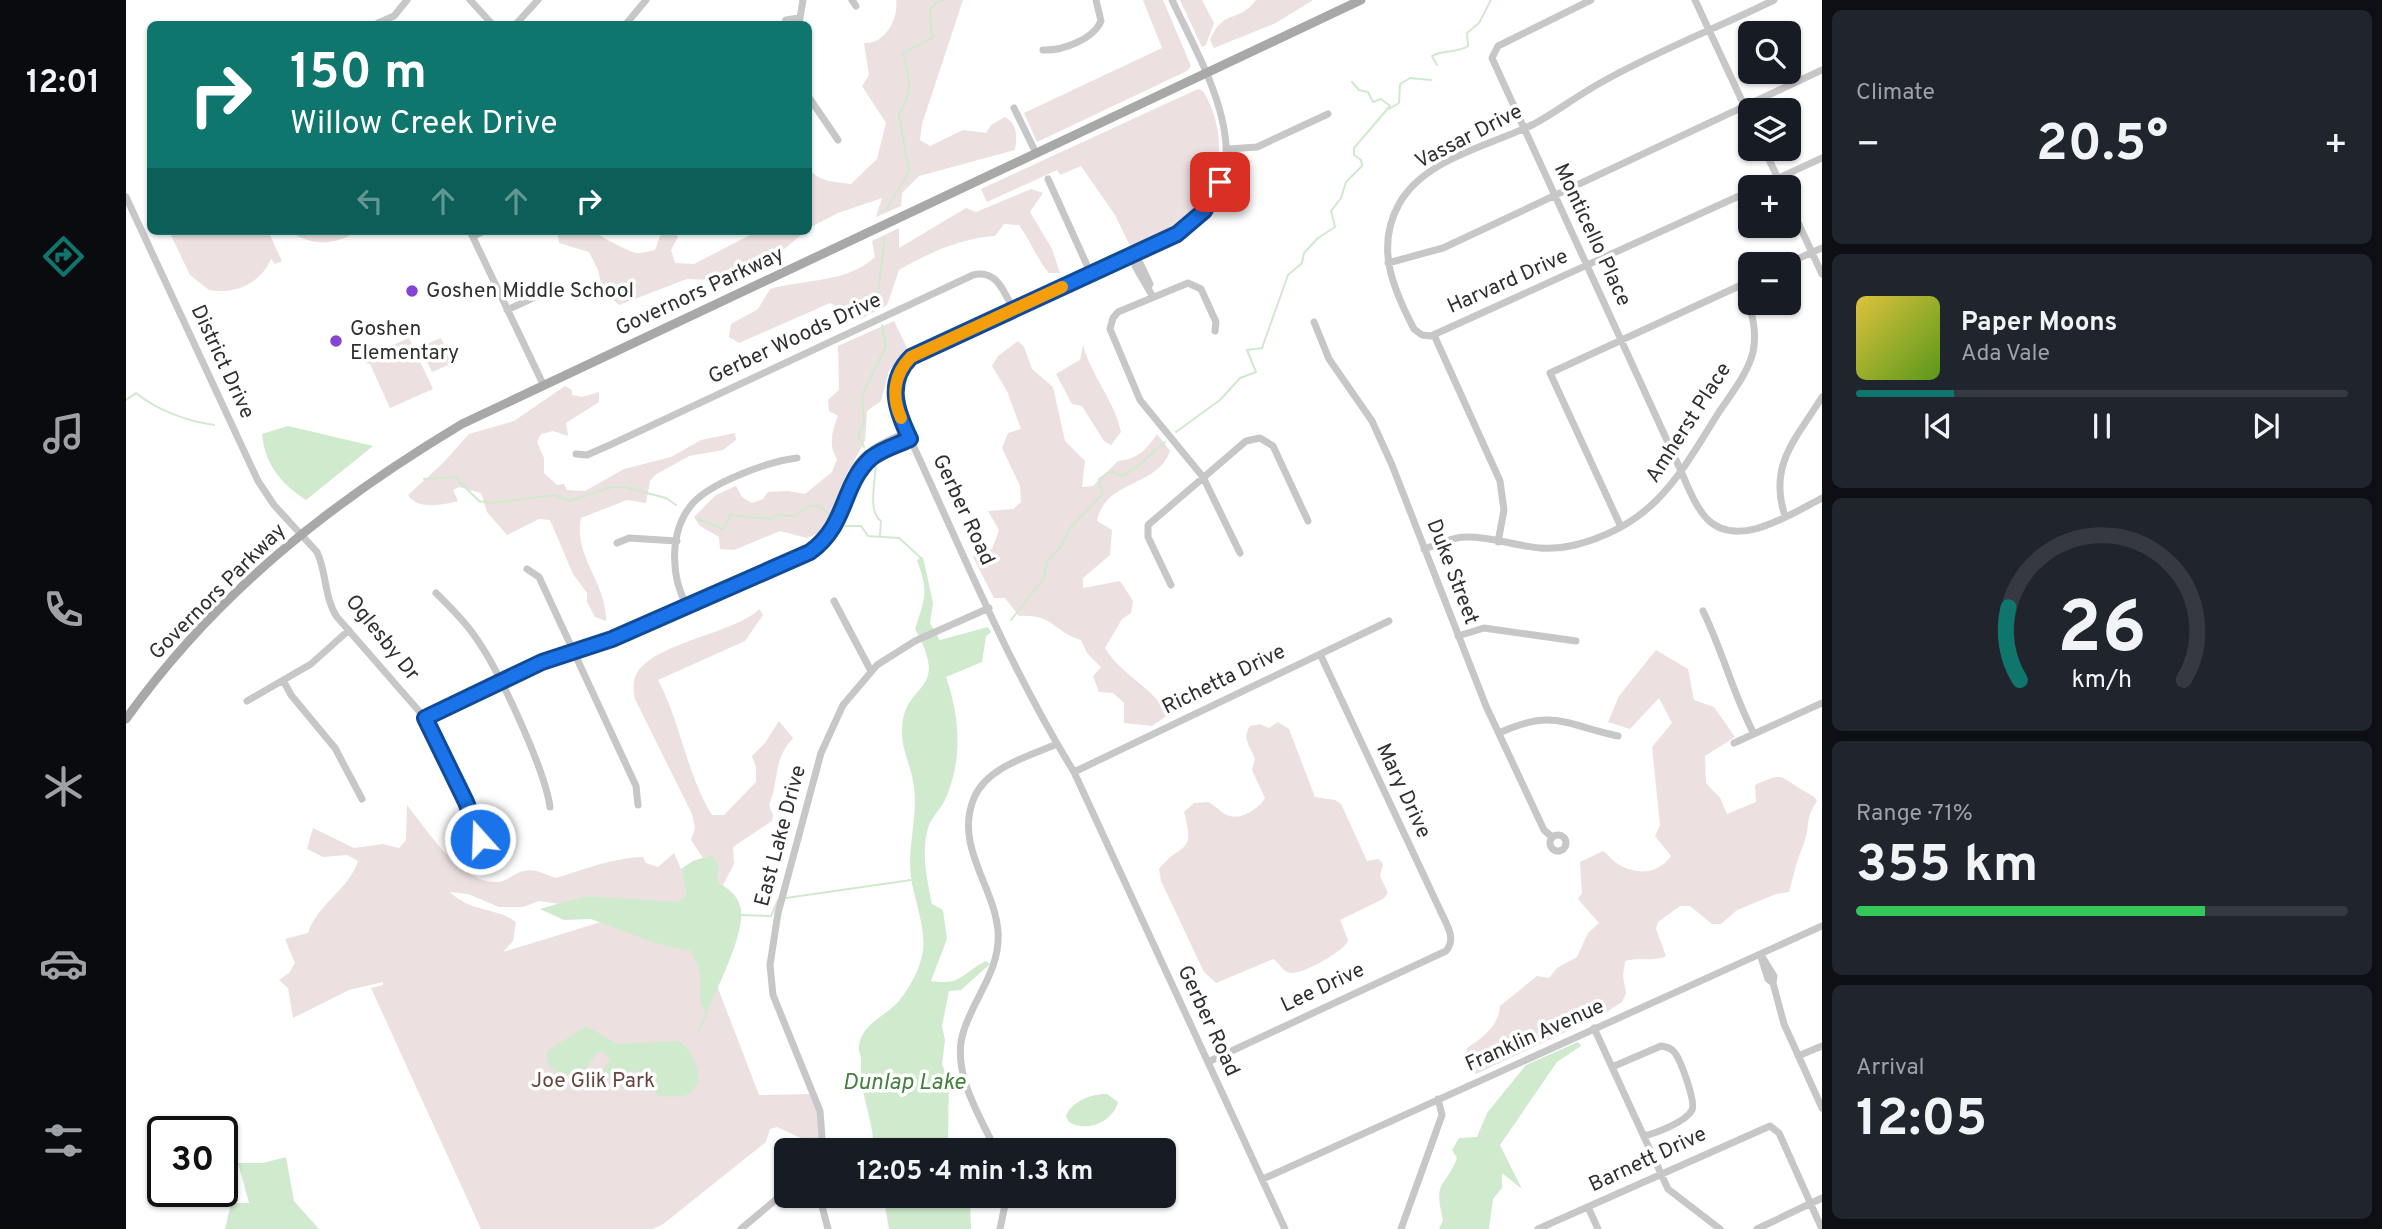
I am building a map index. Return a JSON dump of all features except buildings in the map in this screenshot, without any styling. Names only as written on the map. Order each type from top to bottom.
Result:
[{"type":"main road","name":"Governors Parkway","points":[[126,719],[197,631],[299,533],[397,463],[462,424],[1362,0]]},
{"type":"street","points":[[383,21],[394,16],[407,0]]},
{"type":"street","points":[[470,0],[489,21]]},
{"type":"street","points":[[519,21],[538,0]]},
{"type":"street","points":[[628,21],[646,0]]},
{"type":"street","points":[[799,21],[803,0]]},
{"type":"street","points":[[1043,50],[1056,51],[1093,33],[1101,21],[1096,0]]},
{"type":"street","name":"Gerber Road","points":[[1172,0],[1224,118],[1228,149],[1223,177],[1204,211],[1177,234],[1135,259],[1091,274],[928,348],[906,362],[897,380],[895,395],[908,436],[1056,744],[1074,772],[1285,1229]]},
{"type":"street","name":"Monticello Place","points":[[1591,0],[1515,37],[1493,52],[1493,62],[1702,513],[1719,527],[1746,531],[1785,516]]},
{"type":"street","points":[[1695,0],[1741,98]]},
{"type":"street","name":"Vassar Drive","points":[[1498,542],[1504,510],[1502,487],[1434,335],[1422,335],[1414,329],[1388,263],[1390,226],[1399,203],[1413,186],[1436,169],[1525,128],[1604,81],[1774,0]]},
{"type":"street","points":[[1762,98],[1822,70]]},
{"type":"street","points":[[812,102],[838,140]]},
{"type":"street","points":[[1014,108],[1036,153]]},
{"type":"street","points":[[1388,263],[1430,253],[1738,109]]},
{"type":"street","points":[[1228,149],[1257,148],[1328,114]]},
{"type":"street","points":[[1785,175],[1822,158]]},
{"type":"street","points":[[1048,180],[1091,274]]},
{"type":"street","name":"District Drive","points":[[126,197],[258,481],[274,505],[299,533]]},
{"type":"street","name":"Harvard Drive","points":[[1434,335],[1738,197]]},
{"type":"street","points":[[1801,229],[1822,274]]},
{"type":"street","points":[[471,235],[543,384]]},
{"type":"street","points":[[1801,258],[1822,248]]},
{"type":"street","points":[[1135,259],[1135,266],[1153,297]]},
{"type":"street","name":"Gerber Woods Drive","points":[[576,454],[587,455],[612,444],[973,275],[988,275],[998,281],[1013,309]]},
{"type":"street","points":[[1215,331],[1216,322],[1197,286],[1179,285],[1118,312],[1110,323],[1110,335],[1146,410],[1203,477],[1240,553]]},
{"type":"street","points":[[1621,527],[1550,373],[1738,286]]},
{"type":"street","points":[[507,310],[552,289]]},
{"type":"street","name":"Amherst Place","points":[[1424,549],[1460,537],[1532,549],[1558,548],[1587,542],[1621,527],[1663,496],[1751,360],[1755,339],[1751,315]]},
{"type":"street","name":"Duke Street","points":[[1314,322],[1329,359],[1372,421],[1499,733],[1544,830],[1552,837]]},
{"type":"street","points":[[1822,397],[1780,469],[1779,498],[1785,516],[1822,498]]},
{"type":"street","points":[[425,718],[500,682],[612,639],[819,545],[839,521],[851,484],[875,455],[908,436]]},
{"type":"street","points":[[1171,585],[1148,537],[1148,525],[1246,441],[1266,440],[1273,446],[1308,521]]},
{"type":"street","points":[[687,606],[674,577],[677,541],[687,512],[702,495],[778,460],[797,458]]},
{"type":"street","name":"Oglesby Dr","points":[[299,533],[317,552],[330,606],[425,718],[455,776],[480,839]]},
{"type":"street","points":[[617,543],[629,538],[677,541]]},
{"type":"street","points":[[527,569],[539,577],[636,786],[638,805]]},
{"type":"street","points":[[436,593],[475,636],[500,682],[547,783],[550,807]]},
{"type":"street","points":[[834,601],[870,671]]},
{"type":"street","name":"East Lake Drive","points":[[822,1138],[820,1111],[773,995],[770,953],[821,753],[843,705],[870,671],[915,640],[989,608]]},
{"type":"street","points":[[1703,611],[1726,662],[1735,695],[1754,734]]},
{"type":"street","name":"Richetta Drive","points":[[1074,772],[1389,621]]},
{"type":"street","points":[[1458,636],[1484,628],[1577,641]]},
{"type":"street","points":[[247,701],[311,664],[349,630]]},
{"type":"street","name":"Mary Drive","points":[[1320,654],[1440,910],[1451,936],[1451,944]]},
{"type":"street","points":[[283,680],[291,695],[335,748],[362,799]]},
{"type":"street","points":[[1734,743],[1822,703]]},
{"type":"street","points":[[1499,733],[1525,722],[1553,718],[1618,736]]},
{"type":"street","points":[[990,1138],[970,1097],[960,1049],[963,1031],[993,967],[998,943],[993,908],[971,850],[970,816],[978,791],[987,779],[1056,744]]},
{"type":"street","name":"Franklin Avenue","points":[[1263,1180],[1822,926]]},
{"type":"street","name":"Lee Drive","points":[[1208,1062],[1446,951],[1451,944]]},
{"type":"street","points":[[1760,954],[1768,979],[1773,984],[1784,1024],[1822,1108]]},
{"type":"street","points":[[1594,1028],[1661,1173],[1674,1194],[1720,1229]]},
{"type":"street","points":[[1798,1056],[1822,1046]]},
{"type":"street","points":[[1612,1068],[1657,1047],[1670,1048],[1676,1054],[1693,1100],[1693,1108],[1680,1119],[1644,1136]]},
{"type":"street","points":[[1401,1229],[1442,1115],[1438,1099]]},
{"type":"street","name":"Barnett Drive","points":[[1538,1229],[1766,1126],[1773,1127],[1779,1133],[1811,1204]]},
{"type":"street","points":[[1756,1229],[1822,1198]]},
{"type":"street","points":[[741,1229],[774,1201]]},
{"type":"street","points":[[1811,1204],[1822,1229]]},
{"type":"street","points":[[1588,1207],[1598,1229]]},
{"type":"street","points":[[822,1208],[828,1229]]},
{"type":"street","points":[[1000,1229],[1004,1208]]},
{"type":"green space","points":[[896,0],[963,0],[922,124],[920,140],[930,146],[963,130],[986,133],[991,125],[1005,117],[1016,131],[1015,150],[919,176],[902,193],[901,206],[876,217],[882,198],[838,213],[812,226],[812,172],[823,179],[851,184],[877,159],[886,123],[862,86],[869,75],[864,43],[878,40],[884,35],[893,22]]},
{"type":"green space","points":[[1143,0],[1163,0],[1191,66],[1187,71],[1037,142],[1024,113],[1162,48]]},
{"type":"green space","points":[[1180,0],[1202,0],[1214,23],[1206,45],[1202,47]]},
{"type":"green space","points":[[1256,0],[1313,0],[1276,23],[1214,48],[1210,40],[1220,24],[1243,12]]},
{"type":"green space","points":[[1198,89],[1203,91],[1212,108],[1217,126],[1218,162],[1206,196],[1194,211],[1180,224],[1156,238],[1131,248],[1115,215],[1081,166],[1060,175],[1057,170],[987,202],[981,189]]},
{"type":"green space","points":[[1031,189],[1043,193],[1030,212],[1052,249],[1060,273],[1049,273],[1019,225],[1004,224],[995,236],[945,247],[899,270],[887,305],[861,319],[830,303],[739,343],[729,337],[731,324],[758,309],[770,289],[852,272],[875,257],[872,241],[899,228],[899,248],[966,208],[976,212]]},
{"type":"green space","points":[[171,235],[270,235],[282,261],[275,264],[271,259],[254,281],[228,291],[209,290],[190,275]]},
{"type":"green space","points":[[296,235],[351,235],[327,242]]},
{"type":"green space","points":[[558,235],[600,235],[637,253],[655,250],[660,236],[676,235],[678,237],[671,250],[675,263],[694,264],[750,235],[800,235],[764,263],[729,281],[716,286],[713,280],[687,279],[619,305],[603,290],[598,270],[589,252],[559,243]]},
{"type":"green space","points":[[894,321],[907,348],[889,371],[881,401],[867,411],[865,441],[845,477],[840,503],[829,529],[807,538],[780,531],[734,550],[720,549],[719,537],[700,526],[694,517],[716,495],[736,486],[742,497],[752,503],[763,499],[768,492],[805,494],[832,472],[837,459],[832,438],[838,416],[829,411],[828,400],[839,390],[838,346]]},
{"type":"green space","points":[[409,338],[433,389],[390,408],[370,364],[366,363],[368,356]]},
{"type":"green space","points":[[441,338],[453,363],[432,372],[420,347]]},
{"type":"green space","points":[[1018,341],[1024,347],[1032,369],[1053,387],[1065,441],[1085,461],[1082,487],[1093,486],[1118,461],[1141,453],[1157,434],[1170,451],[1164,463],[1155,471],[1120,490],[1102,508],[1097,521],[1112,530],[1110,555],[1083,578],[1083,588],[1120,581],[1133,601],[1131,613],[1122,619],[1105,648],[1120,666],[1162,705],[1168,715],[1152,726],[1124,723],[1124,703],[1113,693],[1099,692],[1093,676],[1101,667],[1087,653],[1081,640],[1046,620],[1019,616],[1005,598],[994,598],[973,557],[992,549],[999,530],[988,511],[1013,509],[1021,502],[1020,486],[1002,448],[1008,433],[1021,429],[1007,391],[992,366],[998,356]]},
{"type":"green space","points":[[1083,345],[1118,420],[1121,432],[1111,445],[1104,441],[1082,406],[1072,404],[1056,374],[1080,360]]},
{"type":"green space","points":[[565,386],[572,390],[572,395],[582,397],[599,392],[599,402],[566,423],[568,436],[553,431],[541,434],[537,442],[544,458],[544,473],[557,485],[564,484],[567,490],[585,491],[624,469],[671,457],[701,440],[735,433],[736,440],[723,450],[689,456],[655,475],[650,481],[646,503],[627,500],[581,518],[582,545],[601,594],[606,621],[595,617],[587,602],[587,593],[573,574],[550,520],[539,519],[507,535],[487,512],[481,493],[459,487],[453,490],[458,501],[431,505],[418,503],[408,495],[443,463],[469,434],[514,421]]},
{"type":"green space","points":[[759,609],[763,615],[745,641],[658,680],[696,782],[712,815],[724,815],[756,782],[756,767],[752,756],[765,743],[779,721],[793,738],[779,762],[769,805],[772,821],[733,847],[734,864],[723,885],[718,882],[719,865],[712,855],[703,858],[691,840],[695,828],[692,814],[635,699],[634,684],[640,669],[652,658],[730,626]]},
{"type":"green space","points":[[1656,650],[1688,669],[1694,700],[1714,707],[1735,737],[1705,756],[1706,783],[1720,798],[1727,814],[1756,802],[1755,785],[1777,777],[1785,779],[1817,801],[1810,813],[1806,837],[1789,892],[1776,894],[1737,910],[1721,924],[1712,924],[1690,906],[1680,906],[1658,922],[1656,929],[1666,956],[1625,961],[1623,976],[1626,993],[1622,1002],[1602,1015],[1476,1074],[1466,1061],[1467,1048],[1489,1030],[1497,1019],[1500,1006],[1537,976],[1549,978],[1557,968],[1577,957],[1588,933],[1599,923],[1578,899],[1582,893],[1580,862],[1603,851],[1622,866],[1645,871],[1659,867],[1671,856],[1655,836],[1660,825],[1652,747],[1672,723],[1659,698],[1630,729],[1608,722],[1619,696]]},
{"type":"green space","points":[[1278,722],[1289,729],[1315,797],[1335,800],[1341,804],[1367,861],[1379,859],[1383,864],[1380,876],[1388,893],[1383,899],[1340,920],[1348,940],[1340,950],[1322,961],[1296,973],[1290,973],[1273,959],[1216,983],[1204,972],[1161,881],[1159,869],[1187,842],[1184,812],[1194,803],[1208,802],[1227,815],[1238,816],[1249,813],[1262,802],[1265,798],[1252,770],[1255,759],[1246,735],[1250,726],[1260,724],[1269,728]]},
{"type":"green space","name":"Joe Glik Park","points":[[407,805],[456,864],[468,873],[494,882],[528,870],[556,878],[620,859],[643,857],[646,863],[658,867],[674,853],[681,869],[686,894],[683,897],[759,1095],[815,1094],[819,1138],[801,1138],[777,1127],[770,1129],[766,1142],[662,1225],[652,1229],[481,1229],[371,988],[383,985],[383,982],[349,990],[293,1018],[288,988],[279,980],[289,973],[295,963],[285,939],[308,933],[319,913],[347,881],[358,861],[347,855],[323,857],[307,849],[313,828],[354,848],[383,844],[399,848],[406,840]],"holes":[[[450,892],[468,894],[499,907],[523,907],[539,901],[559,904],[585,896],[663,903],[503,952],[513,941],[516,922],[475,907]]]},
{"type":"water","points":[[288,426],[373,446],[306,500],[281,480],[266,455],[262,434]]},
{"type":"water","name":"Dunlap Lake","points":[[923,557],[933,603],[930,623],[940,640],[988,627],[991,632],[986,636],[982,662],[946,677],[954,707],[958,739],[951,785],[945,800],[929,824],[926,838],[926,866],[932,904],[943,910],[947,939],[931,981],[956,980],[986,961],[990,964],[961,990],[949,991],[942,1026],[945,1040],[942,1065],[949,1080],[948,1138],[872,1138],[862,1084],[859,1048],[861,1039],[867,1028],[893,1007],[908,989],[923,951],[923,933],[910,866],[915,810],[914,787],[903,745],[902,730],[904,714],[923,686],[929,666],[915,629],[924,595],[917,560]]},
{"type":"water","points":[[712,855],[719,865],[718,882],[737,898],[741,916],[730,960],[706,1014],[700,1001],[700,973],[691,951],[655,943],[591,919],[564,920],[540,909],[585,896],[679,902],[686,894],[681,869],[693,861]]},
{"type":"water","points":[[586,1026],[618,1044],[679,1041],[696,1064],[696,1085],[689,1094],[676,1097],[658,1096],[642,1075],[634,1071],[605,1078],[602,1072],[610,1060],[602,1051],[596,1054],[583,1073],[567,1074],[554,1070],[547,1061],[547,1051]]},
{"type":"water","points":[[1578,1042],[1581,1046],[1557,1062],[1500,1145],[1522,1189],[1502,1173],[1502,1188],[1493,1199],[1489,1229],[1439,1229],[1443,1220],[1440,1190],[1457,1158],[1452,1150],[1459,1138],[1477,1137],[1487,1113],[1526,1065]]},
{"type":"water","points":[[1107,1094],[1118,1102],[1105,1120],[1091,1126],[1069,1122],[1066,1116],[1077,1103],[1089,1097]]},
{"type":"water","points":[[286,1157],[294,1201],[319,1229],[225,1229],[230,1207],[238,1207],[238,1203],[249,1203],[238,1163],[263,1163]]},
{"type":"water","points":[[885,1208],[970,1208],[971,1229],[889,1229]]},
{"type":"waterway","points":[[887,208],[909,172],[899,115],[907,99],[909,85],[903,53],[932,38],[930,9],[937,2],[945,0]]},
{"type":"waterway","points":[[1437,65],[1432,56],[1468,46],[1467,33],[1479,23],[1491,0]]},
{"type":"waterway","points":[[1389,109],[1399,103],[1400,84],[1410,78],[1431,80]]},
{"type":"waterway","points":[[1176,432],[1220,400],[1240,378],[1256,372],[1247,350],[1262,348],[1288,275],[1302,263],[1304,253],[1318,238],[1335,227],[1331,211],[1341,198],[1346,182],[1362,166],[1361,160],[1354,155],[1354,148],[1390,106],[1381,99],[1373,102],[1368,92],[1359,90],[1352,82]]},
{"type":"waterway","points":[[876,310],[885,236]]},
{"type":"waterway","points":[[864,447],[858,435],[864,423],[862,395],[886,346],[882,325]]},
{"type":"waterway","points":[[126,400],[136,393],[172,414],[214,425]]},
{"type":"waterway","points":[[1011,620],[1044,578],[1047,561],[1062,545],[1071,527],[1103,494],[1099,479],[1111,471],[1121,476],[1127,473],[1165,442]]},
{"type":"waterway","points":[[876,461],[873,503],[881,521],[880,535]]},
{"type":"waterway","points":[[424,479],[455,477],[479,501],[489,503],[555,495],[570,501],[612,487],[624,487],[666,498],[676,505]]},
{"type":"waterway","points":[[698,519],[723,529],[730,515],[771,519],[777,515],[794,516],[810,506],[819,506],[835,519]]},
{"type":"waterway","points":[[845,526],[861,526],[868,536],[899,538],[921,558]]},
{"type":"waterway","points":[[786,898],[911,880]]},
{"type":"waterway","points":[[740,915],[771,916],[778,900]]},
{"type":"waterway","points":[[699,1030],[706,1014]]},
{"type":"slow traffic","points":[[901,418],[895,403],[895,386],[902,368],[911,357],[1062,287]]},
{"type":"place","name":"Goshen Middle School","points":[[412,291]]},
{"type":"place","name":"Goshen Elementary","points":[[336,341]]},
{"type":"route","points":[[480,839],[439,742],[425,718],[542,662],[612,639],[810,552],[826,538],[839,521],[851,484],[858,479],[868,460],[880,451],[910,439],[895,403],[895,386],[902,368],[911,357],[1177,234],[1204,211],[1220,182]]}]
